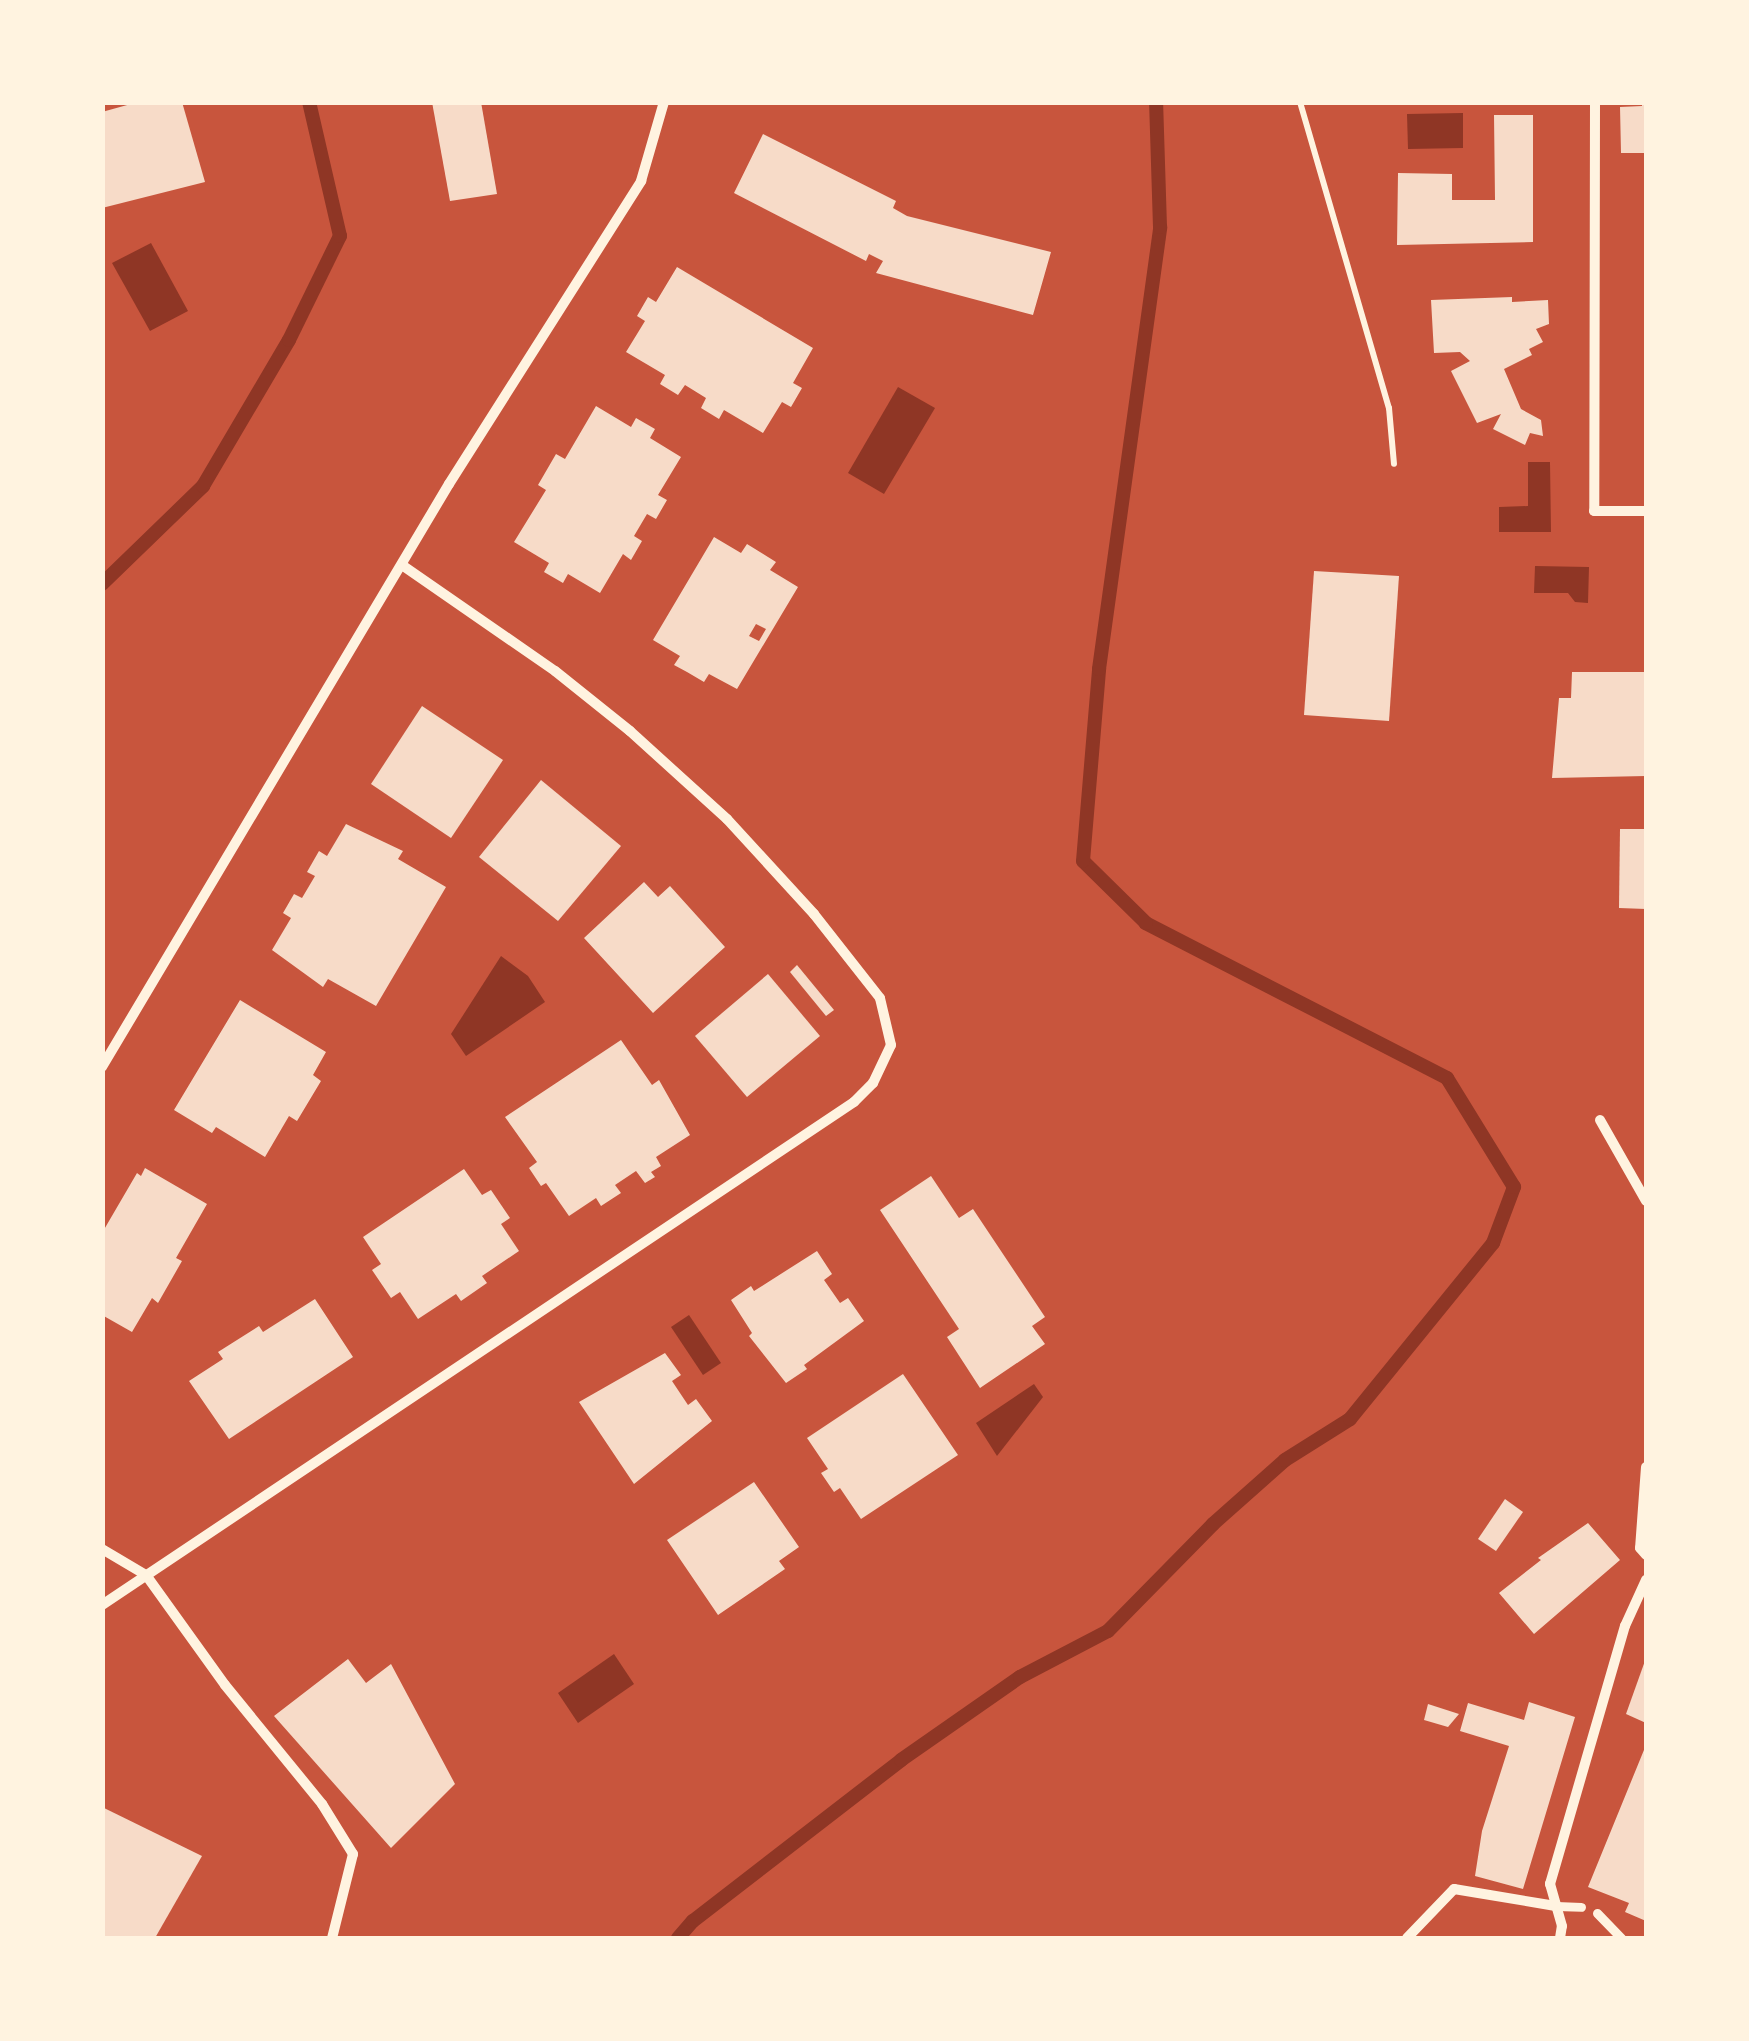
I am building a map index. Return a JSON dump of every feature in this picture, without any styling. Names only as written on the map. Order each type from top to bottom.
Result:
[{"type":"street","points":[[102,1067],[402,565],[641,181],[664,102]]},
{"type":"street","points":[[1595,102],[1594,510],[1646,511]]},
{"type":"street","points":[[102,1605],[854,1102],[873,1083],[891,1044],[880,998],[814,914],[727,819],[630,731],[554,671],[402,565]]},
{"type":"street","points":[[1600,1120],[1646,1201]]},
{"type":"street","points":[[1646,1467],[1640,1548],[1646,1555]]},
{"type":"street","points":[[102,1548],[146,1575],[225,1685],[322,1804],[353,1854],[332,1938]]},
{"type":"street","points":[[1560,1938],[1562,1926],[1550,1884],[1624,1626],[1646,1580]]},
{"type":"street","points":[[1407,1938],[1454,1889],[1582,1907]]},
{"type":"street","points":[[1597,1912],[1621,1938]]},
{"type":"path","points":[[1300,102],[1390,408],[1394,464]]},
{"type":"shaded area","points":[[1463,113],[1463,148],[1408,149],[1407,114]]},
{"type":"shaded area","points":[[151,243],[188,311],[150,331],[112,263]]},
{"type":"shaded area","points":[[898,387],[935,408],[884,494],[848,473]]},
{"type":"shaded area","points":[[1528,462],[1550,462],[1551,532],[1499,532],[1499,507],[1528,506]]},
{"type":"shaded area","points":[[1535,566],[1589,567],[1588,603],[1575,602],[1568,593],[1534,593]]},
{"type":"shaded area","points":[[501,956],[528,976],[545,1002],[466,1056],[451,1034]]},
{"type":"shaded area","points":[[689,1315],[721,1363],[703,1375],[671,1327]]},
{"type":"shaded area","points":[[1034,1384],[1043,1397],[997,1456],[976,1423]]},
{"type":"shaded area","points":[[614,1654],[634,1684],[578,1723],[558,1693]]},
{"type":"building","points":[[138,102],[182,102],[205,182],[102,208],[102,112]]},
{"type":"building","points":[[432,102],[481,102],[497,194],[450,201]]},
{"type":"building","points":[[1646,102],[1646,153],[1621,153],[1620,107],[1642,106]]},
{"type":"building","points":[[1494,115],[1533,115],[1533,242],[1397,245],[1398,173],[1452,174],[1452,200],[1495,200]]},
{"type":"building","points":[[763,134],[896,201],[893,208],[907,216],[1051,252],[1033,315],[876,273],[883,261],[869,254],[866,261],[734,193]]},
{"type":"building","points":[[677,267],[813,348],[793,383],[802,388],[791,407],[782,402],[763,433],[724,410],[719,419],[701,408],[706,398],[685,385],[678,395],[660,384],[665,375],[626,352],[645,321],[637,316],[648,297],[656,302]]},
{"type":"building","points":[[1512,297],[1512,302],[1548,300],[1549,324],[1536,329],[1543,342],[1529,349],[1532,355],[1504,369],[1521,409],[1541,420],[1543,436],[1530,433],[1525,445],[1493,429],[1501,414],[1477,423],[1451,371],[1470,361],[1460,352],[1434,353],[1431,300]]},
{"type":"building","points":[[596,406],[631,427],[636,418],[655,429],[650,438],[681,457],[658,495],[667,500],[656,519],[647,514],[634,536],[642,541],[631,560],[623,554],[600,593],[568,574],[563,583],[544,572],[549,563],[514,542],[546,490],[538,485],[556,454],[565,459]]},
{"type":"building","points":[[714,537],[741,553],[747,544],[776,562],[770,570],[798,587],[737,689],[709,674],[704,682],[674,665],[680,656],[653,640]],"holes":[[[756,624],[766,629],[759,641],[749,636]]]},
{"type":"building","points":[[1314,571],[1399,576],[1389,721],[1304,715]]},
{"type":"building","points":[[1572,672],[1646,672],[1646,776],[1552,778],[1559,698],[1571,698]]},
{"type":"building","points":[[422,706],[503,760],[451,838],[371,784]]},
{"type":"building","points":[[541,780],[621,846],[558,921],[479,857]]},
{"type":"building","points":[[346,824],[403,851],[398,859],[446,887],[376,1006],[328,979],[323,987],[272,950],[291,918],[283,913],[294,894],[302,898],[315,876],[307,872],[319,851],[327,856]]},
{"type":"building","points":[[1620,829],[1646,829],[1646,909],[1619,908]]},
{"type":"building","points":[[644,882],[658,897],[670,886],[725,947],[653,1013],[584,938]]},
{"type":"building","points":[[797,965],[834,1010],[826,1016],[790,972]]},
{"type":"building","points":[[768,974],[820,1036],[747,1097],[695,1036]]},
{"type":"building","points":[[240,1000],[326,1052],[313,1075],[321,1081],[297,1121],[289,1116],[265,1157],[216,1127],[212,1133],[174,1110]]},
{"type":"building","points":[[621,1040],[652,1085],[659,1080],[690,1135],[656,1157],[661,1166],[651,1172],[655,1177],[645,1183],[636,1171],[615,1185],[621,1193],[601,1206],[596,1198],[569,1216],[546,1183],[541,1186],[529,1168],[537,1162],[505,1117]]},
{"type":"building","points":[[145,1168],[207,1204],[176,1258],[182,1261],[158,1303],[152,1298],[132,1332],[102,1315],[102,1233],[137,1173],[141,1176]]},
{"type":"building","points":[[464,1169],[482,1195],[491,1190],[510,1218],[501,1224],[519,1251],[482,1276],[487,1283],[461,1301],[456,1294],[418,1319],[400,1292],[391,1298],[372,1270],[381,1264],[363,1237]]},
{"type":"building","points":[[931,1176],[959,1218],[973,1209],[1045,1317],[1032,1326],[1045,1344],[980,1388],[947,1337],[959,1329],[880,1210]]},
{"type":"building","points":[[817,1251],[832,1274],[824,1280],[840,1303],[848,1298],[864,1321],[786,1383],[749,1336],[752,1333],[731,1300],[751,1286],[754,1291]]},
{"type":"building","points":[[315,1299],[353,1357],[229,1439],[189,1381],[223,1359],[218,1352],[259,1326],[263,1332]]},
{"type":"building","points":[[665,1353],[681,1375],[672,1381],[688,1405],[696,1399],[712,1421],[634,1484],[579,1402]]},
{"type":"building","points":[[903,1374],[958,1455],[861,1519],[840,1488],[834,1492],[821,1473],[828,1469],[807,1438]]},
{"type":"building","points":[[754,1482],[799,1547],[779,1561],[785,1569],[718,1615],[667,1540]]},
{"type":"building","points":[[1505,1499],[1523,1512],[1496,1551],[1478,1539]]},
{"type":"building","points":[[1588,1523],[1620,1560],[1534,1634],[1499,1593],[1541,1560],[1538,1558]]},
{"type":"building","points":[[1646,1658],[1646,1723],[1626,1714]]},
{"type":"building","points":[[348,1659],[366,1683],[391,1664],[455,1784],[391,1848],[274,1716]]},
{"type":"building","points":[[1529,1702],[1575,1717],[1523,1889],[1475,1876],[1482,1831],[1509,1746],[1460,1731],[1468,1703],[1524,1720]]},
{"type":"building","points":[[1428,1704],[1459,1714],[1448,1727],[1424,1720]]},
{"type":"building","points":[[1646,1745],[1646,1921],[1625,1912],[1629,1903],[1588,1887]]},
{"type":"building","points":[[102,1807],[202,1856],[155,1938],[102,1938]]},
{"type":"waterway","points":[[102,584],[203,486],[289,340],[340,236],[309,102]]},
{"type":"waterway","points":[[678,1938],[693,1921],[901,1760],[1020,1677],[1108,1631],[1213,1524],[1285,1460],[1350,1419],[1493,1243],[1514,1187],[1447,1078],[1146,923],[1083,861],[1099,669],[1160,227],[1156,102]]}]
